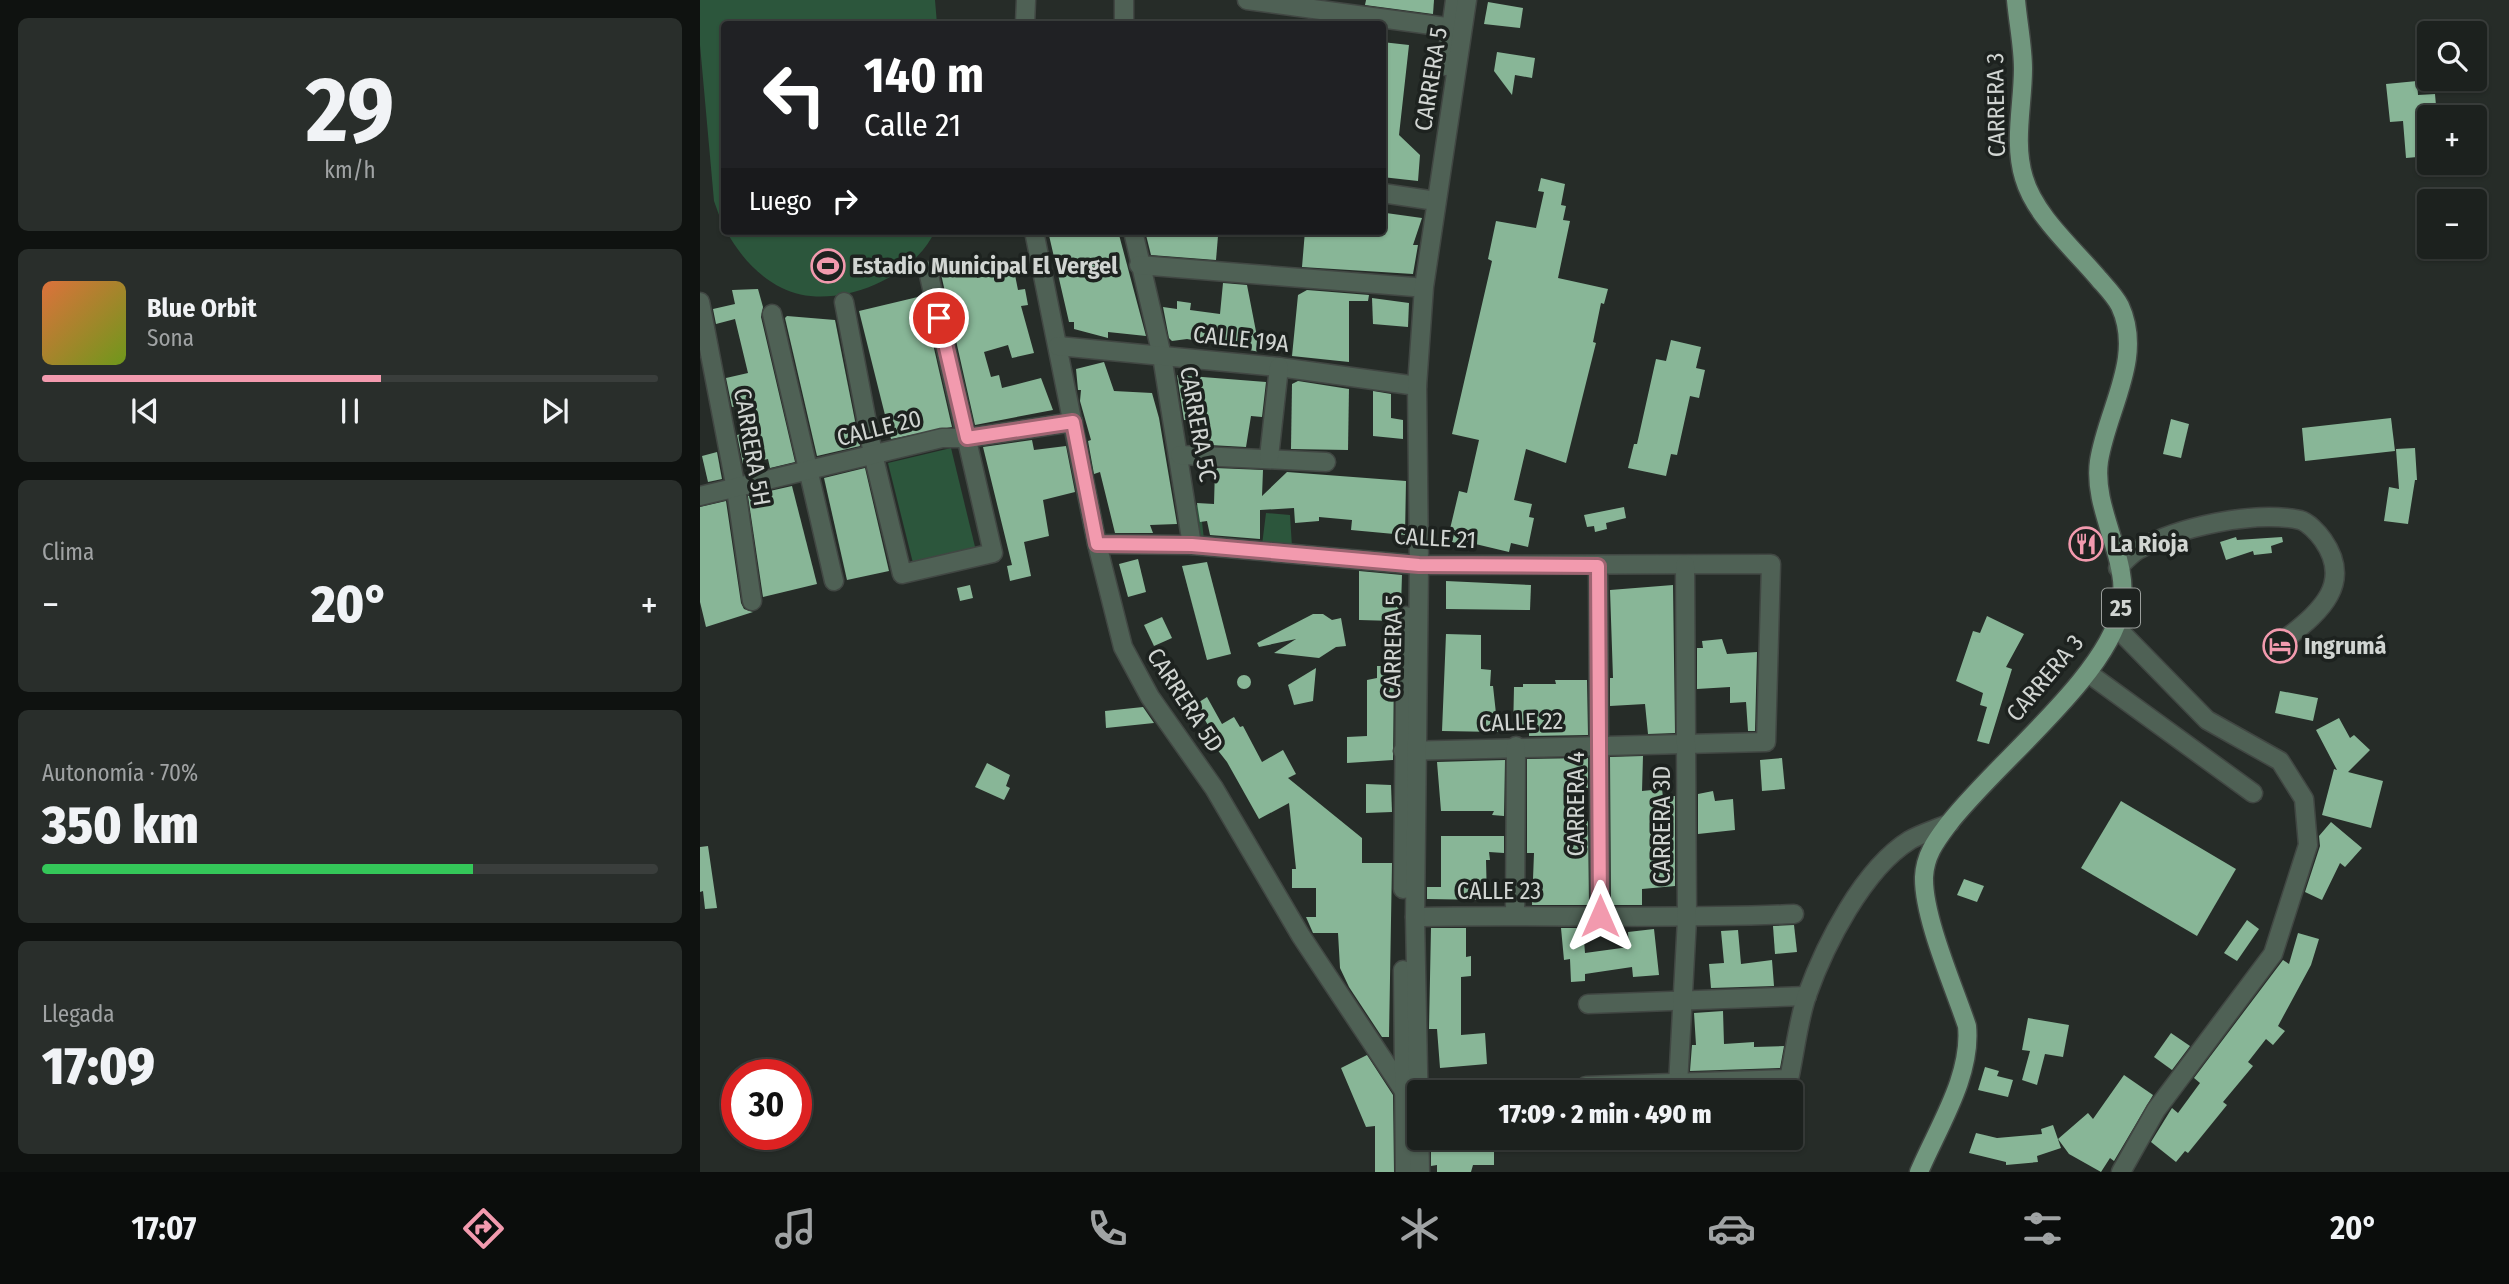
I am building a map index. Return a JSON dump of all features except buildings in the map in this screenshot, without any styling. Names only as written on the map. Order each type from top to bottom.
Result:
[{"type":"main road","name":"CARRERA 3","points":[[1919,1172],[1962,1071],[1969,1048],[1967,1026],[1926,902],[1924,876],[1931,847],[2088,673],[2116,627],[2122,605],[2118,568],[2100,496],[2099,462],[2130,349],[2128,326],[2119,302],[2038,206],[2024,179],[2019,153],[2023,67],[2015,0]]},
{"type":"street","points":[[1025,21],[1026,0]]},
{"type":"street","points":[[1124,21],[1125,0]]},
{"type":"street","points":[[1247,0],[1337,5],[1458,29]]},
{"type":"street","name":"CARRERA 5","points":[[1455,0],[1458,29]]},
{"type":"street","name":"CARRERA 5","points":[[1410,1080],[1415,287],[1458,29],[1467,0]]},
{"type":"street","points":[[1386,193],[1431,199]]},
{"type":"street","name":"CARRERA 5","points":[[1413,386],[1431,199]]},
{"type":"street","name":"CARRERA 5D","points":[[1035,235],[1097,544],[1123,647],[1150,697],[1214,788],[1301,936],[1407,1089]]},
{"type":"street","name":"CARRERA 5C","points":[[1134,235],[1162,356],[1180,455],[1192,545]]},
{"type":"street","points":[[1139,265],[1415,287]]},
{"type":"street","points":[[844,302],[873,454],[902,574],[993,553],[928,271]]},
{"type":"street","name":"CARRERA 5H","points":[[700,302],[736,489],[752,601]]},
{"type":"street","points":[[772,314],[834,581]]},
{"type":"street","name":"CALLE 19A","points":[[1058,346],[1279,367],[1413,386]]},
{"type":"street","points":[[1269,457],[1279,367]]},
{"type":"street","name":"CALLE 20","points":[[700,496],[942,438],[967,438],[1073,422]]},
{"type":"street","points":[[1180,455],[1269,457],[1326,462]]},
{"type":"street","points":[[2118,568],[2136,551],[2200,527],[2255,517],[2302,520],[2329,548],[2336,578],[2330,596],[2313,617],[2288,637]]},
{"type":"street","name":"CALLE 21","points":[[1097,544],[1192,545],[1414,563],[1598,566],[1771,564],[1766,741]]},
{"type":"street","name":"CARRERA 3D","points":[[1678,1080],[1686,919],[1685,565]]},
{"type":"street","name":"CARRERA 4","points":[[1598,566],[1600,916]]},
{"type":"street","points":[[2116,627],[2207,720],[2280,761],[2304,799],[2308,845],[2273,954],[2156,1110],[2121,1172]]},
{"type":"street","points":[[2088,673],[2253,793]]},
{"type":"street","name":"CALLE 22","points":[[1410,751],[1686,741],[1766,741]]},
{"type":"street","points":[[1515,915],[1517,746]]},
{"type":"street","name":"CARRERA 5","points":[[1410,751],[1415,917],[1410,1080]]},
{"type":"street","points":[[1770,1080],[1789,1079],[1807,996],[1836,931],[1863,886],[1910,840],[1950,823]]},
{"type":"street","name":"CALLE 23","points":[[1415,917],[1515,915],[1686,919],[1794,914]]},
{"type":"street","points":[[1588,1004],[1807,996]]},
{"type":"street","name":"CARRERA 5","points":[[1405,1172],[1407,1140]]},
{"type":"street","name":"CARRERA 5","points":[[1417,1150],[1420,1172]]},
{"type":"green space","points":[[700,0],[935,0],[937,21],[721,21],[721,221],[714,201],[700,45]]},
{"type":"green space","name":"Estadio Municipal El Vergel","points":[[729,235],[933,235],[924,249],[909,264],[890,277],[846,294],[823,297],[802,295],[773,283],[750,264]]},
{"type":"green space","points":[[951,448],[976,551],[914,567],[888,463]]},
{"type":"green space","points":[[1200,505],[1204,539],[1262,545],[1266,513],[1290,515],[1292,547],[1262,547],[1195,540],[1190,506]]},
{"type":"place","name":"Estadio Municipal El Vergel","points":[[828,266]]},
{"type":"place","name":"La Rioja","points":[[2086,544]]},
{"type":"place","name":"Ingrumá","points":[[2280,646]]},
{"type":"route","points":[[939,318],[967,438],[1073,422],[1097,544],[1192,545],[1419,565],[1598,566],[1600,916]]}]
